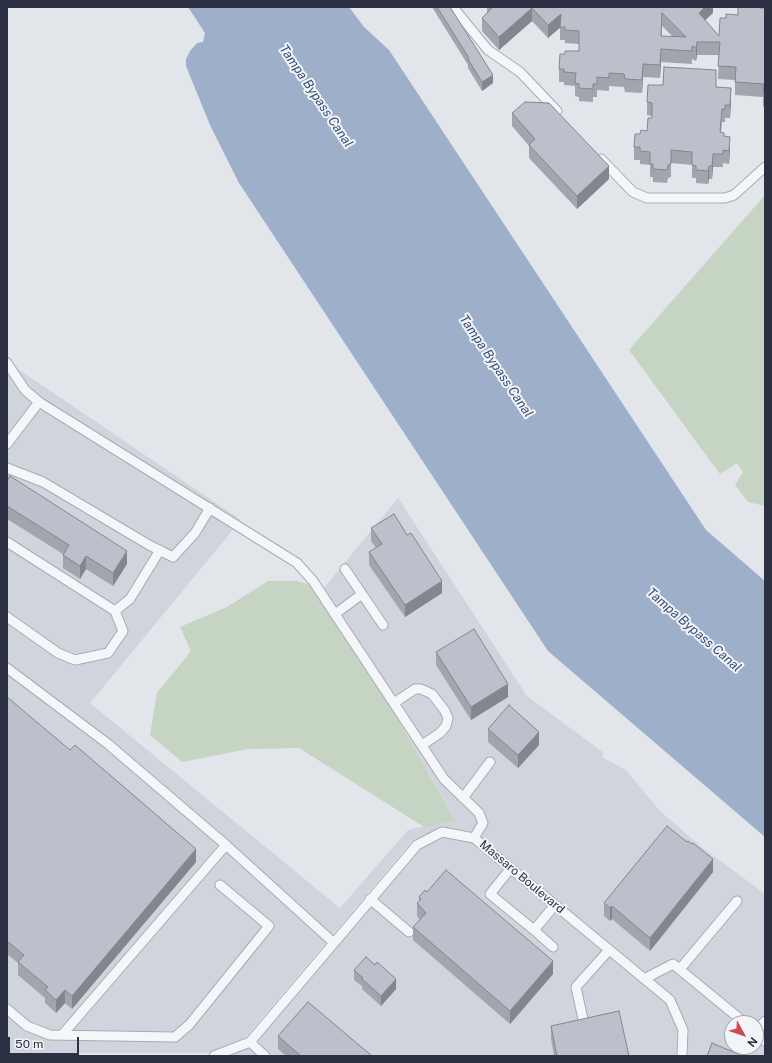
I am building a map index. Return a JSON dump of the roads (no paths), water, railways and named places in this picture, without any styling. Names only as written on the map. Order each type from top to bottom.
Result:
[{"type":"street","points":[[452,7],[488,50],[520,72],[563,118]]},
{"type":"street","points":[[594,151],[633,192],[646,198],[725,198],[734,195],[765,167]]},
{"type":"street","points":[[7,363],[25,390],[39,402],[297,563],[313,581],[444,779],[479,813],[483,823],[474,838]]},
{"type":"street","points":[[7,444],[39,402]]},
{"type":"street","points":[[7,468],[43,482],[173,557],[195,533],[210,508]]},
{"type":"street","points":[[7,542],[114,611],[124,631],[108,653],[75,660],[58,654],[7,616]]},
{"type":"street","points":[[114,611],[130,599],[160,550]]},
{"type":"street","points":[[345,569],[383,625]]},
{"type":"street","points":[[335,614],[362,594]]},
{"type":"street","points":[[7,668],[108,744],[226,845],[334,943]]},
{"type":"street","points":[[394,703],[415,689],[421,689],[432,694],[445,711],[448,718],[446,726],[440,733],[422,745]]},
{"type":"street","points":[[463,798],[490,762]]},
{"type":"street","name":"Massaro Boulevard","points":[[214,1056],[250,1042],[417,845],[442,832],[474,838],[670,1000],[683,1030],[682,1056]]},
{"type":"street","points":[[62,1035],[226,845]]},
{"type":"street","points":[[511,868],[490,894],[553,946]]},
{"type":"street","points":[[7,1009],[27,1026],[50,1035],[175,1037],[189,1025],[269,926],[220,884]]},
{"type":"street","points":[[370,899],[409,932]]},
{"type":"street","points":[[680,969],[737,900]]},
{"type":"street","points":[[534,930],[555,905]]},
{"type":"street","points":[[584,1024],[576,988],[609,950]]},
{"type":"street","points":[[644,979],[673,964],[735,1015]]},
{"type":"street","points":[[250,1042],[265,1056]]},
{"type":"water","name":"Tampa Bypass Canal","points":[[188,7],[349,7],[364,27],[389,50],[706,530],[765,581],[765,837],[548,651],[239,183],[210,125],[186,66],[186,59],[190,51],[197,43],[203,42],[205,33]]}]
